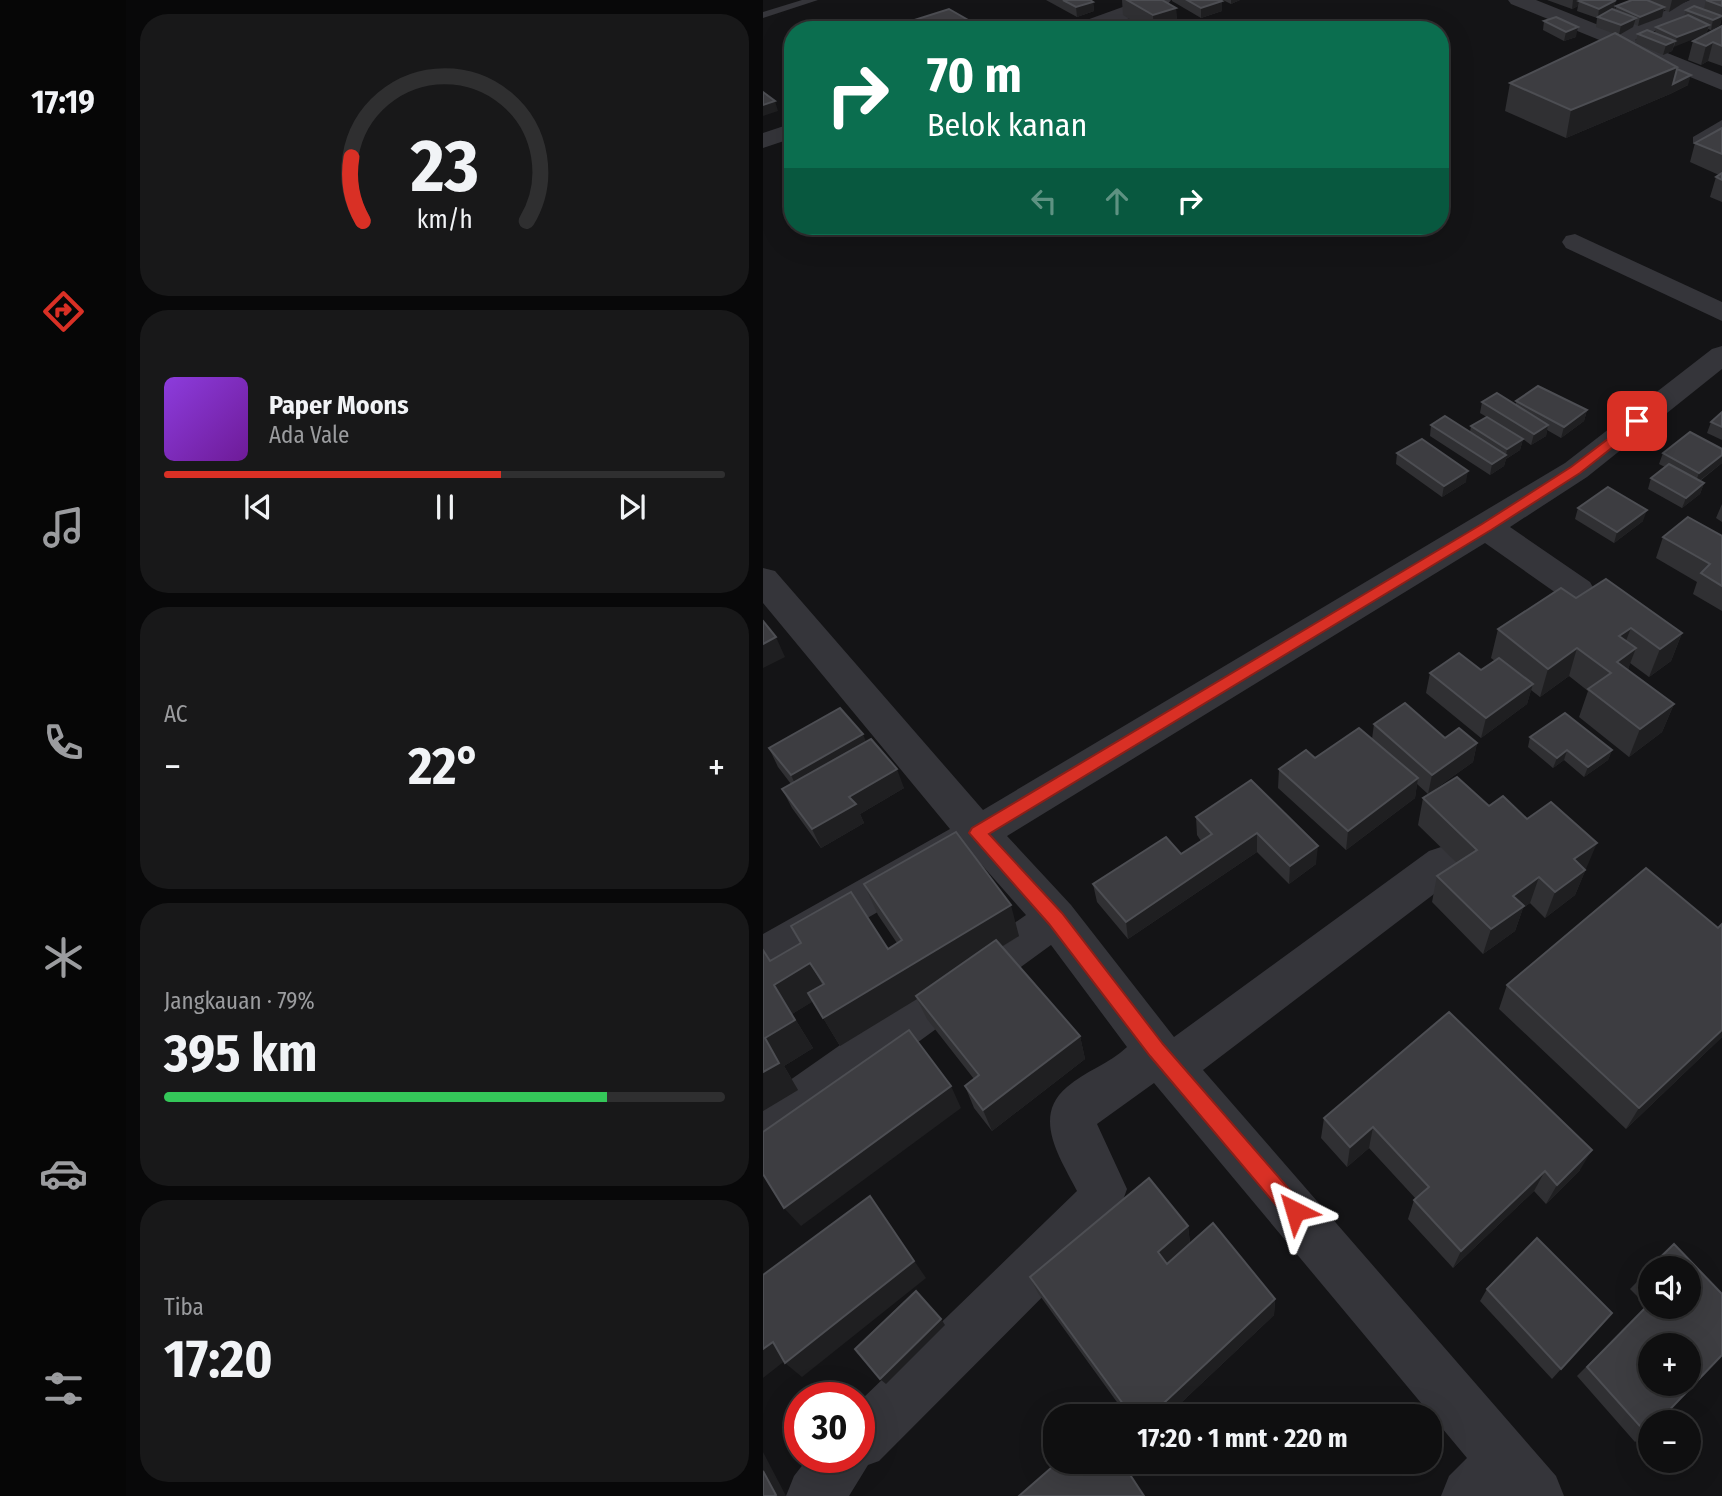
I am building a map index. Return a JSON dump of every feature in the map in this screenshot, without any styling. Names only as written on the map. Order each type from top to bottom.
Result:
[{"type":"street","points":[[1102,21],[1161,0]]},
{"type":"street","points":[[1518,0],[1722,83]]},
{"type":"street","points":[[1617,40],[1707,0]]},
{"type":"street","points":[[763,141],[784,133]]},
{"type":"street","points":[[1575,242],[1722,313]]},
{"type":"street","points":[[763,956],[978,833],[1486,527],[1576,470],[1722,355]]},
{"type":"street","points":[[1486,527],[1578,590]]},
{"type":"street","points":[[763,580],[978,833],[1056,918],[1503,1484]]},
{"type":"street","points":[[875,1425],[1096,1207],[1103,1189],[1076,1140],[1072,1119],[1083,1103],[1164,1058],[1444,863]]},
{"type":"street","points":[[763,1127],[1056,918]]},
{"type":"street","points":[[814,1496],[832,1473]]},
{"type":"lane","points":[[763,15],[813,0]]},
{"type":"lane","points":[[1697,140],[1722,124]]},
{"type":"building","points":[[1063,0],[1090,0],[1093,2],[1076,7]]},
{"type":"building","points":[[1127,0],[1162,0],[1176,8],[1153,15]]},
{"type":"building","points":[[1187,0],[1220,0],[1222,1],[1201,8]]},
{"type":"building","points":[[1616,0],[1599,9],[1579,1]]},
{"type":"building","points":[[1632,0],[1647,0],[1664,7],[1640,17],[1616,6]]},
{"type":"building","points":[[1706,0],[1722,0],[1722,6]]},
{"type":"building","points":[[1694,6],[1722,16],[1713,20],[1686,10]]},
{"type":"building","points":[[949,9],[970,21],[911,21]]},
{"type":"building","points":[[1612,9],[1636,18],[1621,25],[1598,17]]},
{"type":"building","points":[[1688,15],[1709,25],[1677,37],[1656,27]]},
{"type":"building","points":[[1556,17],[1578,27],[1566,32],[1544,21]]},
{"type":"building","points":[[1722,26],[1722,46],[1713,42],[1706,46],[1693,41]]},
{"type":"building","points":[[1647,30],[1675,41],[1666,45],[1638,34]]},
{"type":"building","points":[[1615,33],[1677,67],[1571,110],[1510,83]]},
{"type":"building","points":[[1677,69],[1691,75],[1673,84]]},
{"type":"building","points":[[763,92],[775,101],[763,105]]},
{"type":"building","points":[[1722,128],[1722,154],[1695,143]]},
{"type":"building","points":[[1538,386],[1587,410],[1564,427],[1516,401]]},
{"type":"building","points":[[1497,393],[1548,425],[1534,434],[1482,402]]},
{"type":"building","points":[[1722,412],[1722,427],[1711,422]]},
{"type":"building","points":[[1445,416],[1506,455],[1492,464],[1431,425]]},
{"type":"building","points":[[1487,417],[1523,439],[1507,449],[1471,426]]},
{"type":"building","points":[[1690,432],[1722,449],[1722,455],[1699,473],[1663,453]]},
{"type":"building","points":[[1422,439],[1468,471],[1444,486],[1397,453]]},
{"type":"building","points":[[1669,464],[1704,483],[1686,498],[1651,478]]},
{"type":"building","points":[[1608,487],[1647,510],[1617,532],[1578,508]]},
{"type":"building","points":[[1688,517],[1722,536],[1722,586],[1701,573],[1710,564],[1663,537]]},
{"type":"building","points":[[1606,579],[1682,633],[1660,649],[1631,628],[1619,636],[1636,648],[1617,662],[1674,704],[1640,729],[1588,689],[1611,673],[1577,648],[1548,669],[1498,629],[1561,588],[1576,598]]},
{"type":"building","points":[[763,621],[776,637],[763,644]]},
{"type":"building","points":[[1459,653],[1481,670],[1499,658],[1533,684],[1486,718],[1430,673]]},
{"type":"building","points":[[1405,703],[1445,738],[1459,728],[1477,743],[1432,775],[1374,724]]},
{"type":"building","points":[[840,708],[863,734],[791,775],[769,748]]},
{"type":"building","points":[[1565,713],[1612,750],[1588,767],[1567,750],[1557,758],[1530,737]]},
{"type":"building","points":[[1359,728],[1418,778],[1348,831],[1279,769],[1306,750],[1315,758]]},
{"type":"building","points":[[871,739],[897,769],[849,797],[856,804],[812,829],[782,789]]},
{"type":"building","points":[[1457,777],[1489,806],[1503,796],[1527,819],[1551,802],[1597,843],[1574,859],[1585,870],[1555,892],[1539,877],[1513,896],[1524,906],[1491,929],[1437,876],[1477,850],[1423,798]]},
{"type":"building","points":[[1251,780],[1318,846],[1290,866],[1257,833],[1126,922],[1093,884],[1166,837],[1181,854],[1212,834],[1196,817]]},
{"type":"building","points":[[956,832],[1011,905],[823,1018],[808,993],[824,984],[810,963],[774,985],[795,1020],[765,1038],[779,1063],[763,1072],[763,950],[770,961],[801,943],[791,926],[851,892],[888,949],[902,940],[864,884]]},
{"type":"building","points":[[1646,868],[1718,928],[1722,924],[1722,1030],[1639,1108],[1507,985]]},
{"type":"building","points":[[996,940],[1080,1036],[983,1110],[965,1086],[979,1075],[916,996]]},
{"type":"building","points":[[1449,1012],[1592,1150],[1557,1185],[1545,1171],[1461,1251],[1414,1200],[1429,1187],[1373,1127],[1350,1147],[1324,1118]]},
{"type":"building","points":[[909,1030],[951,1086],[784,1208],[763,1174],[763,1132]]},
{"type":"building","points":[[1149,1178],[1188,1226],[1158,1252],[1167,1264],[1213,1223],[1275,1299],[1163,1404],[1123,1404],[1030,1277]]},
{"type":"building","points":[[870,1196],[914,1261],[785,1363],[773,1342],[763,1349],[763,1275]]},
{"type":"building","points":[[1537,1238],[1612,1313],[1561,1369],[1487,1289]]},
{"type":"building","points":[[1674,1244],[1686,1256],[1662,1256]]},
{"type":"building","points":[[1701,1272],[1722,1294],[1722,1355],[1701,1377],[1701,1333],[1638,1333],[1638,1396],[1683,1396],[1669,1410],[1638,1410],[1638,1424],[1587,1367],[1638,1315],[1638,1319],[1701,1319]]},
{"type":"building","points":[[916,1291],[941,1319],[880,1379],[855,1349]]},
{"type":"building","points":[[763,1471],[776,1495],[774,1496],[763,1496]]},
{"type":"building","points":[[1044,1474],[1130,1474],[1144,1496],[1019,1496]]},
{"type":"route","points":[[1295,1211],[1156,1050],[1056,918],[978,833],[1486,527],[1576,470],[1637,421]]}]
